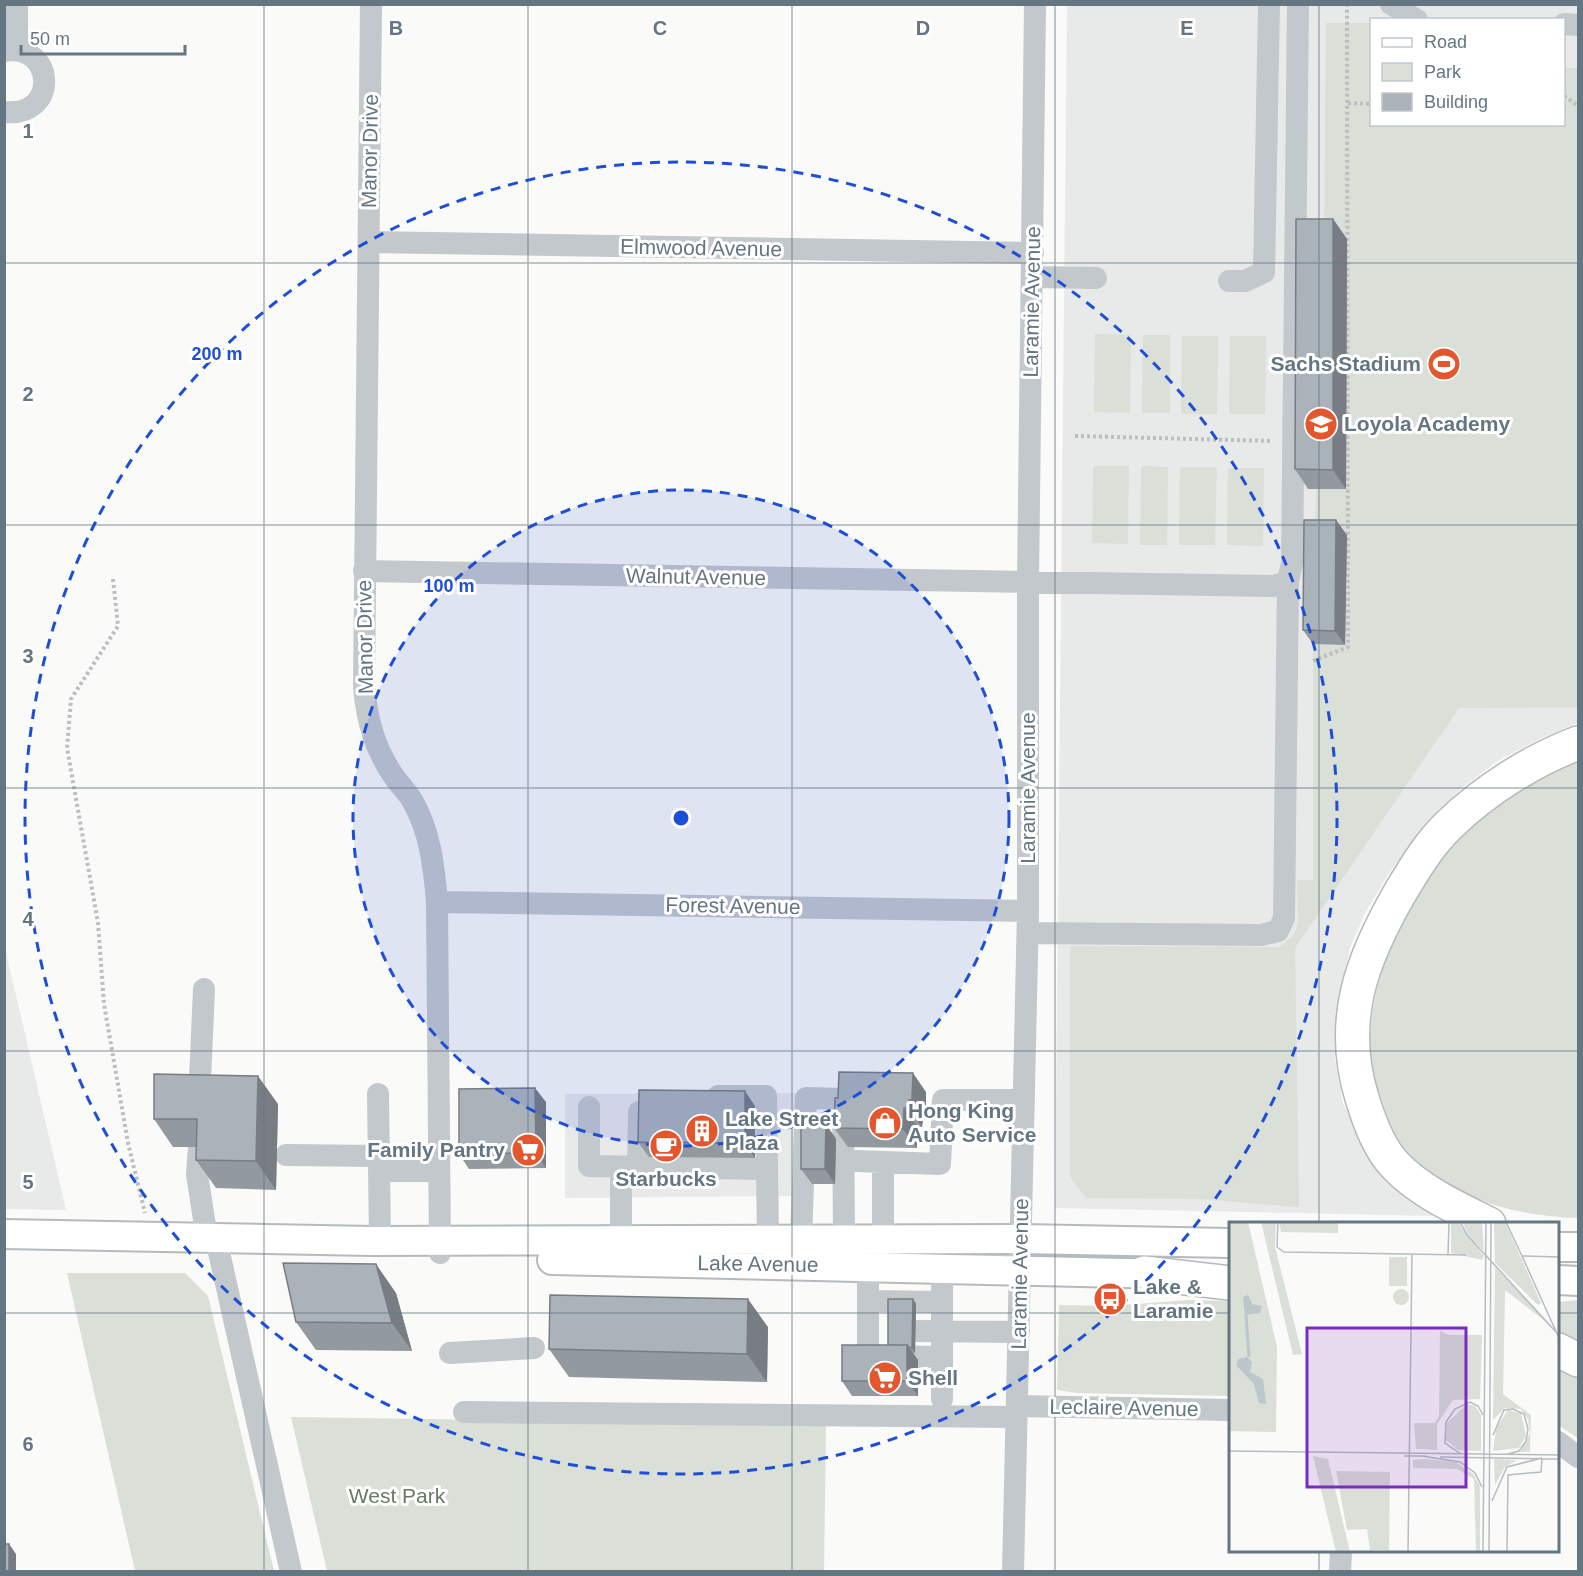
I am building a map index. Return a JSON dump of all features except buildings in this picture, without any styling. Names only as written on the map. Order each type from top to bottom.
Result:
[{"type":"highway","points":[[1485,1222],[1453,1206],[1396,1166],[1378,1140],[1357,1080],[1353,1044],[1354,1006],[1362,970],[1379,929],[1426,850],[1449,825],[1478,800],[1506,781],[1557,752],[1578,743]]},
{"type":"highway","points":[[1144,1273],[1229,1283]]},
{"type":"highway","points":[[1559,1351],[1578,1360]]},
{"type":"main road","name":"Lake Avenue","points":[[4,1234],[380,1241],[440,1247],[476,1258],[1229,1275]]},
{"type":"main road","name":"Lake Avenue","points":[[287,1240],[440,1247],[621,1240],[1022,1239],[1229,1243]]},
{"type":"main road","points":[[1559,1247],[1578,1247]]},
{"type":"main road","points":[[1559,1280],[1578,1281]]},
{"type":"street","points":[[4,112],[25,111],[34,106],[44,88],[45,78],[35,59],[27,53],[11,51],[17,4]]},
{"type":"street","name":"Manor Drive","points":[[371,4],[364,687],[371,734],[394,777],[412,800],[433,853],[437,902],[440,1247]]},
{"type":"street","name":"Laramie Avenue","points":[[1013,1572],[1028,922],[1028,582],[1035,4]]},
{"type":"street","points":[[1269,4],[1264,272],[1237,281],[1295,286]]},
{"type":"street","points":[[1288,582],[1292,563],[1298,4]]},
{"type":"street","points":[[1391,4],[1414,18]]},
{"type":"street","name":"Elmwood Avenue","points":[[369,242],[1033,254]]},
{"type":"street","points":[[1032,278],[1096,278]]},
{"type":"street","name":"Walnut Avenue","points":[[364,571],[1274,586],[1288,582]]},
{"type":"street","name":"Forest Avenue","points":[[437,902],[1028,922],[1261,935],[1278,931],[1284,918],[1288,582]]},
{"type":"street","points":[[200,1103],[204,989]]},
{"type":"street","points":[[378,1095],[380,1241]]},
{"type":"street","points":[[621,1240],[639,1095],[651,1095]]},
{"type":"street","points":[[697,1095],[766,1096],[768,1240]]},
{"type":"street","points":[[801,1240],[806,1098],[843,1099],[844,1240]]},
{"type":"street","points":[[856,1161],[940,1164],[943,1100],[1024,1100]]},
{"type":"street","points":[[589,1107],[589,1166],[767,1169]]},
{"type":"street","points":[[199,1147],[197,1174],[211,1239],[291,1572]]},
{"type":"street","points":[[286,1155],[440,1171]]},
{"type":"street","points":[[883,1162],[883,1239]]},
{"type":"street","points":[[868,1267],[868,1356],[942,1357]]},
{"type":"street","points":[[942,1269],[942,1399]]},
{"type":"street","points":[[868,1300],[942,1302]]},
{"type":"street","points":[[868,1330],[891,1331]]},
{"type":"street","points":[[916,1332],[1019,1332]]},
{"type":"street","points":[[450,1353],[534,1347]]},
{"type":"street","name":"Leclaire Avenue","points":[[464,1412],[1229,1410]]},
{"type":"street","points":[[1559,1443],[1578,1456]]},
{"type":"street","points":[[1340,1572],[1341,1552]]},
{"type":"path","points":[[1313,661],[1348,647],[1347,4]]},
{"type":"path","points":[[1565,97],[1578,106]]},
{"type":"path","points":[[1348,104],[1370,104]]},
{"type":"path","points":[[1075,436],[1283,441]]},
{"type":"path","points":[[113,579],[118,626],[71,699],[67,747],[98,923],[104,1004],[128,1143],[151,1238]]},
{"type":"shaded area","name":"Loyola Academy","points":[[1067,5],[1578,5],[1578,723],[1499,760],[1462,788],[1428,821],[1390,872],[1365,913],[1350,948],[1338,1003],[1335,1060],[1343,1104],[1364,1146],[1386,1174],[1436,1216],[1055,1208]]},
{"type":"shaded area","points":[[5,948],[66,1210],[5,1209]]},
{"type":"shaded area","name":"Lake Street Plaza","points":[[798,1093],[799,1196],[565,1198],[565,1094]]},
{"type":"green space","name":"Sachs Stadium","points":[[1326,23],[1370,23],[1370,126],[1565,126],[1565,68],[1578,68],[1578,707],[1459,708],[1295,948],[1299,1207],[1200,1199],[1086,1198],[1070,1177],[1070,946],[1280,947],[1294,934],[1298,924],[1297,880],[1313,880],[1313,644],[1316,489],[1308,489],[1324,238]]},
{"type":"green space","points":[[1095,334],[1131,335],[1130,413],[1094,412]]},
{"type":"green space","points":[[1143,335],[1170,335],[1170,413],[1142,413]]},
{"type":"green space","points":[[1182,336],[1218,336],[1217,414],[1181,414]]},
{"type":"green space","points":[[1230,336],[1266,336],[1265,414],[1229,414]]},
{"type":"green space","points":[[1093,466],[1129,466],[1128,544],[1092,543]]},
{"type":"green space","points":[[1141,466],[1168,467],[1167,545],[1140,545]]},
{"type":"green space","points":[[1180,467],[1217,467],[1215,545],[1179,545]]},
{"type":"green space","points":[[1228,468],[1264,468],[1263,546],[1227,545]]},
{"type":"green space","points":[[1578,759],[1578,1218],[1531,1214],[1484,1202],[1441,1181],[1422,1167],[1402,1145],[1389,1120],[1373,1075],[1370,1045],[1372,1018],[1385,963],[1407,911],[1434,866],[1465,831],[1503,798],[1529,782]]},
{"type":"green space","points":[[67,1273],[185,1273],[208,1296],[274,1571],[135,1571]]},
{"type":"green space","points":[[1189,1300],[1229,1301],[1229,1396],[1077,1393],[1057,1390],[1059,1305],[1111,1306]]},
{"type":"green space","points":[[1578,1300],[1578,1348],[1559,1337],[1559,1302]]},
{"type":"green space","points":[[1559,1366],[1578,1377],[1578,1438],[1559,1426]]},
{"type":"green space","name":"West Park","points":[[291,1417],[826,1425],[824,1571],[327,1571]]},
{"type":"place","name":"Sachs Stadium","points":[[1444,364]]},
{"type":"place","name":"Loyola Academy","points":[[1321,424]]},
{"type":"place","name":"Hong King Auto Service","points":[[885,1123]]},
{"type":"place","name":"Lake Street Plaza","points":[[702,1131]]},
{"type":"place","name":"Starbucks","points":[[666,1146]]},
{"type":"place","name":"Family Pantry","points":[[528,1150]]},
{"type":"place","name":"Lake & Laramie","points":[[1110,1299]]},
{"type":"place","name":"Shell","points":[[885,1378]]}]
